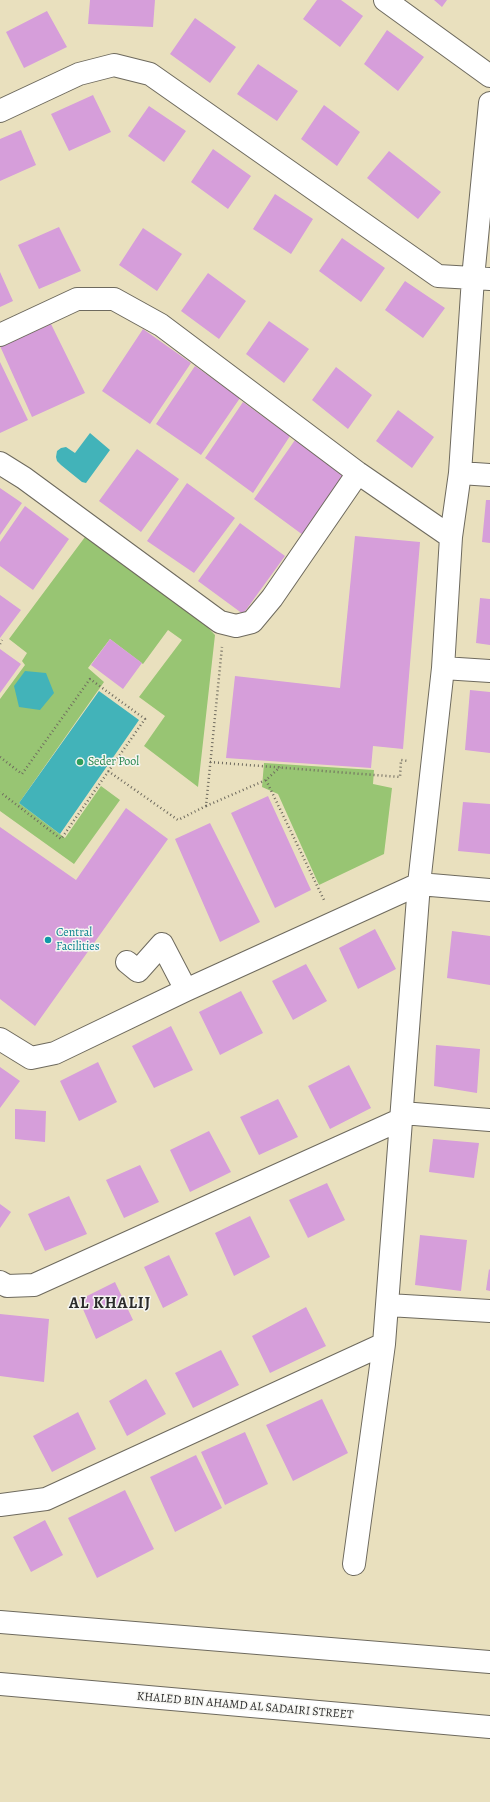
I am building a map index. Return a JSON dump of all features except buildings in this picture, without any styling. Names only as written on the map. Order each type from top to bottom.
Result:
[{"type":"street","points":[[385,0],[490,76]]},
{"type":"street","points":[[0,111],[79,74],[114,65],[150,74],[438,276],[481,279]]},
{"type":"street","points":[[354,1564],[388,1305],[419,884],[443,668],[452,537],[481,279],[490,103]]},
{"type":"street","points":[[0,335],[77,298],[114,298],[161,325],[358,473],[452,537]]},
{"type":"street","points":[[0,463],[24,478],[220,622],[236,626],[252,622],[272,598],[358,473]]},
{"type":"street","points":[[460,472],[490,475]]},
{"type":"street","points":[[443,668],[490,671]]},
{"type":"street","points":[[0,1039],[31,1058],[55,1053],[186,990],[419,884],[490,890]]},
{"type":"street","points":[[127,962],[138,971],[162,944],[186,990]]},
{"type":"street","points":[[0,1282],[7,1286],[34,1285],[402,1116],[490,1120]]},
{"type":"street","points":[[388,1305],[490,1311]]},
{"type":"street","points":[[0,1505],[46,1499],[384,1344]]},
{"type":"street","points":[[0,1622],[490,1662]]},
{"type":"street","name":"KHALED BIN AHAMD AL SADAIRI STREET","points":[[0,1684],[490,1727]]},
{"type":"path","points":[[206,806],[224,623]]},
{"type":"path","points":[[0,644],[2,640]]},
{"type":"path","points":[[0,757],[22,774],[90,679],[145,719],[61,839],[0,792]]},
{"type":"path","points":[[210,762],[400,776],[401,760],[432,762]]},
{"type":"path","points":[[108,771],[178,820],[266,780],[280,767]]},
{"type":"path","points":[[266,780],[334,922]]},
{"type":"green space","points":[[88,533],[179,597],[215,635],[198,787],[144,746],[165,716],[139,697],[182,640],[168,630],[143,664],[110,639],[88,668],[104,682],[19,803],[65,838],[101,786],[120,800],[74,864],[0,811],[0,699],[25,665],[22,661],[27,653],[9,639]]},
{"type":"green space","points":[[264,763],[374,770],[373,784],[392,788],[384,854],[319,885],[278,794],[262,787]]},
{"type":"water","points":[[90,433],[110,450],[86,483],[82,482],[61,465],[57,461],[56,457],[57,451],[61,448],[66,447],[75,453]]},
{"type":"water","points":[[25,671],[46,673],[54,693],[40,710],[19,707],[14,686]]},
{"type":"water","name":"Seder Pool","points":[[99,691],[139,720],[60,834],[19,803]]},
{"type":"place","name":"Seder Pool","points":[[80,762]]},
{"type":"place","name":"Central Facilities","points":[[48,940]]},
{"type":"district","name":"AL KHALIJ","points":[[110,1304]]}]
